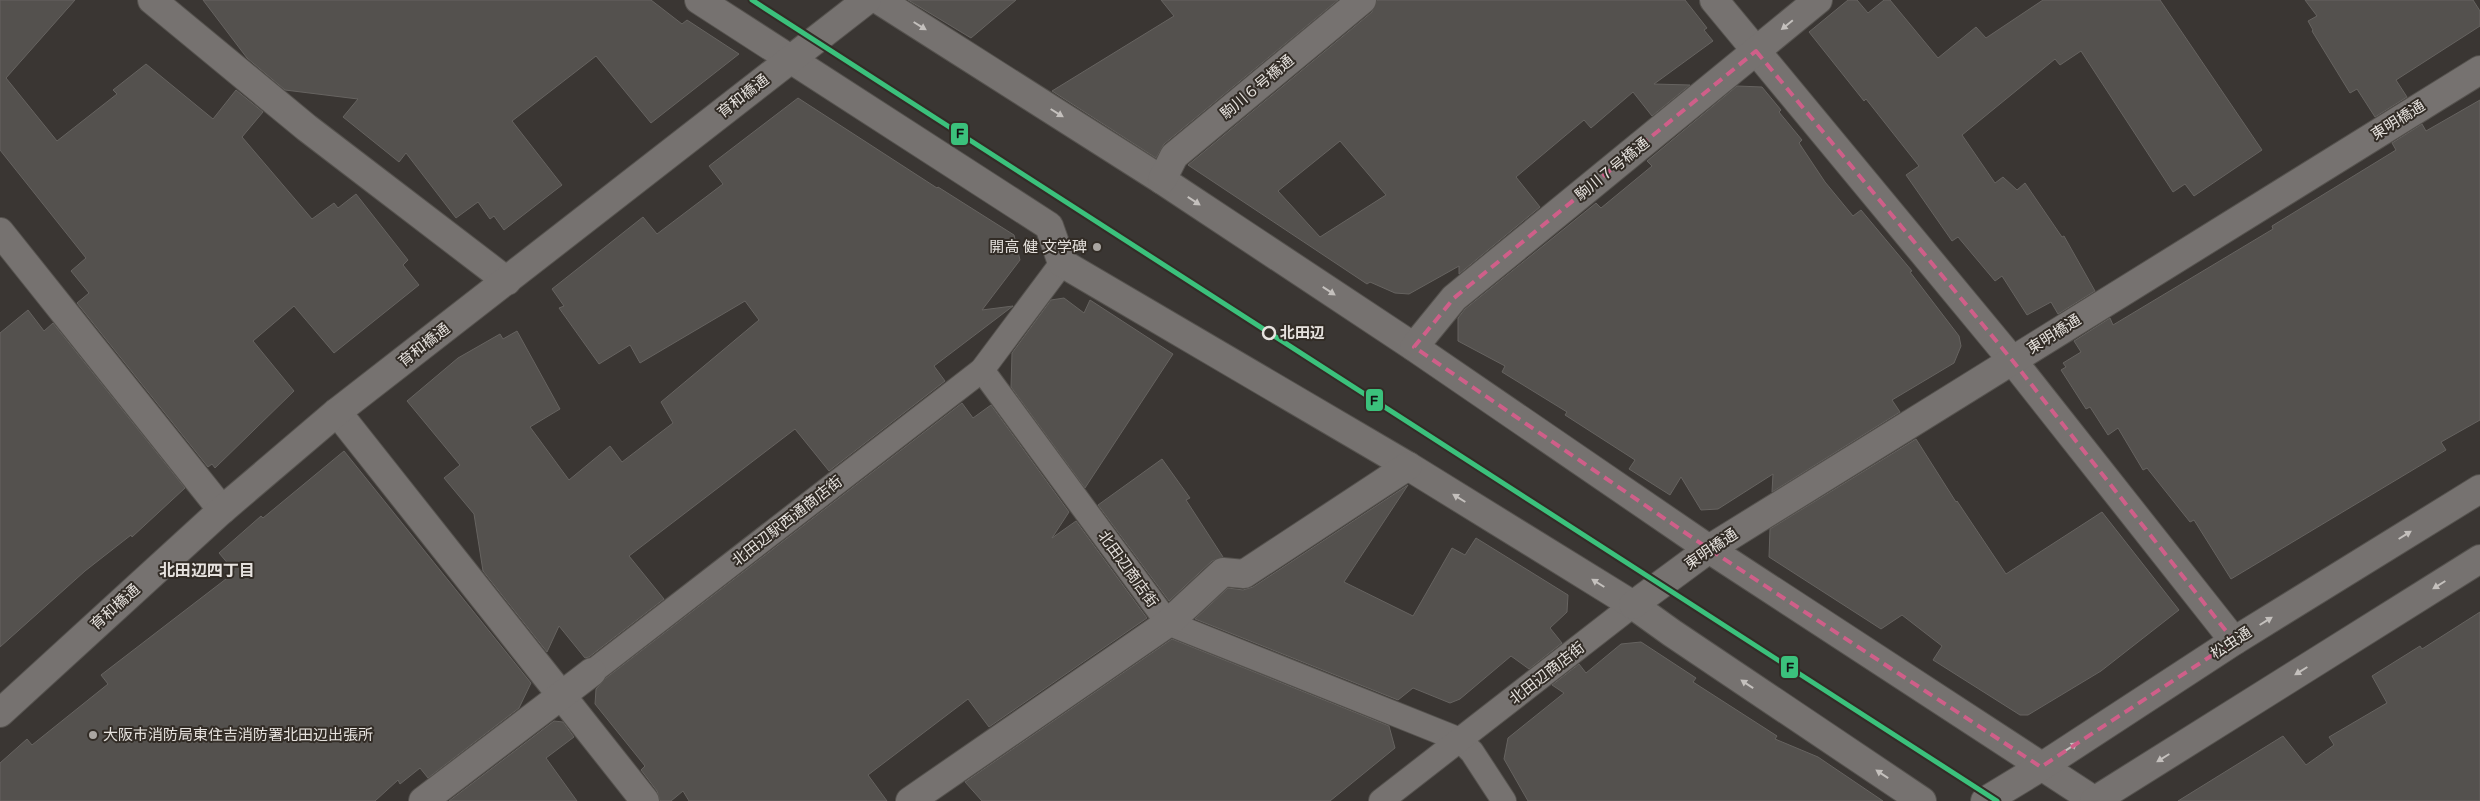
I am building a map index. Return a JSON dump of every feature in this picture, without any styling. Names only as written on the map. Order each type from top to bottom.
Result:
[{"type":"street","points":[[152,0],[307,128],[507,281]]},
{"type":"street","points":[[699,0],[1049,226],[1062,263],[1408,466],[1634,605],[1672,633],[1922,801]]},
{"type":"street","name":"育和橋通","points":[[0,713],[222,510],[337,412],[867,0]]},
{"type":"street","points":[[879,0],[1162,180],[1414,347],[1709,548],[2095,801],[2480,560]]},
{"type":"street","name":"駒川６号橋通","points":[[1162,180],[1174,156],[1362,0]]},
{"type":"street","points":[[1714,0],[2012,360],[2234,640]]},
{"type":"street","name":"駒川７号橋通","points":[[1414,347],[1454,298],[1818,0]]},
{"type":"street","name":"東明橋通","points":[[1634,605],[1709,548],[2480,70]]},
{"type":"street","points":[[0,232],[222,510]]},
{"type":"street","points":[[982,370],[1062,263]]},
{"type":"street","name":"北田辺商店街","points":[[982,370],[1168,623]]},
{"type":"street","name":"北田辺駅西通商店街","points":[[592,672],[982,370]]},
{"type":"street","points":[[337,412],[645,801]]},
{"type":"street","points":[[910,801],[1168,623],[1224,572],[1244,574],[1408,466]]},
{"type":"street","name":"松虫通","points":[[1986,801],[2042,767],[2234,640],[2480,489]]},
{"type":"street","name":"北田辺商店街","points":[[1381,801],[1634,605]]},
{"type":"street","points":[[1168,623],[1460,740],[1472,752],[1504,801]]},
{"type":"street","points":[[423,801],[592,672]]},
{"type":"highlighted area","points":[[1756,51],[2012,360],[2234,641],[2041,767],[1709,549],[1414,347],[1454,298]]},
{"type":"building","points":[[0,0],[75,0],[6,78],[57,141],[117,94],[113,90],[146,64],[213,119],[236,90],[263,112],[242,137],[312,219],[334,203],[338,208],[356,194],[408,260],[403,265],[419,285],[334,353],[294,306],[253,341],[294,391],[215,468],[212,464],[208,467],[77,303],[89,293],[71,271],[86,258],[0,150]]},
{"type":"building","points":[[203,0],[651,0],[682,24],[687,20],[739,54],[651,123],[596,56],[512,121],[562,185],[504,230],[494,216],[490,219],[478,202],[456,218],[406,153],[399,162],[343,117],[358,99],[285,90],[247,58]]},
{"type":"building","points":[[908,0],[1016,0],[971,38]]},
{"type":"building","points":[[1161,0],[1338,0],[1164,144],[1156,158],[1052,91],[1174,16]]},
{"type":"building","points":[[1377,0],[1685,0],[1707,28],[1704,30],[1713,41],[1654,84],[1690,85],[1652,116],[1633,92],[1591,128],[1584,120],[1516,177],[1540,207],[1459,274],[1459,266],[1409,294],[1395,293],[1370,282],[1367,284],[1188,165],[1372,12]],"holes":[[[1340,141],[1386,195],[1320,237],[1278,191]]]},
{"type":"building","points":[[1848,0],[1857,0],[1868,13],[1884,0],[1890,0],[1938,58],[1976,27],[1986,38],[2043,0],[2160,0],[2262,150],[2194,196],[2185,184],[2173,192],[2081,51],[2060,65],[2055,59],[1962,135],[1995,183],[2003,177],[2017,190],[2025,183],[2062,237],[2064,236],[2095,291],[2058,314],[2051,302],[2027,315],[2002,276],[1995,281],[1958,237],[1952,241],[1906,175],[1919,166],[1866,99],[1864,101],[1809,32]]},
{"type":"building","points":[[2305,0],[2473,0],[2480,11],[2480,26],[2396,80],[2407,97],[2375,117],[2357,89],[2350,93],[2312,31],[2308,21],[2317,16]]},
{"type":"building","points":[[1737,86],[1762,87],[1802,140],[1799,143],[1825,182],[1853,216],[1861,210],[1912,271],[1910,272],[1959,336],[1961,346],[1954,363],[1892,400],[1900,412],[1772,492],[1773,474],[1718,509],[1701,510],[1681,477],[1670,495],[1629,469],[1635,460],[1565,415],[1567,412],[1502,372],[1505,366],[1458,341],[1458,318],[1465,309],[1596,203],[1601,208],[1652,166],[1647,161]]},
{"type":"building","points":[[798,98],[937,188],[1014,235],[1020,260],[982,310],[1013,306],[934,366],[945,381],[829,471],[795,429],[629,556],[664,599],[589,657],[585,658],[559,626],[547,652],[483,571],[474,514],[444,478],[460,465],[407,401],[458,358],[500,334],[503,339],[517,331],[560,409],[530,427],[569,480],[610,446],[622,462],[673,423],[661,402],[759,320],[745,301],[640,363],[630,345],[599,364],[559,308],[564,306],[552,289],[643,217],[657,234],[723,184],[709,166]]},
{"type":"building","points":[[2480,100],[2480,420],[2441,442],[2446,450],[2231,579],[2194,520],[2190,522],[2147,468],[2143,470],[2118,428],[2108,435],[2090,407],[2086,409],[2061,370],[2066,367],[2063,363],[2081,352],[2074,341],[2110,318],[2113,325],[2273,229],[2272,226],[2396,150],[2392,143],[2422,124],[2426,131]]},
{"type":"building","points":[[1064,298],[1084,313],[1090,300],[1173,354],[1085,488],[1011,387],[1012,353],[1051,300]]},
{"type":"building","points":[[28,310],[44,331],[53,323],[185,488],[132,537],[131,535],[85,571],[0,647],[0,333]]},
{"type":"building","points":[[962,403],[973,418],[991,405],[1069,512],[1052,538],[1076,521],[1147,618],[989,727],[968,699],[868,775],[887,801],[689,801],[683,791],[671,801],[660,801],[657,791],[641,770],[645,766],[595,704],[596,689],[606,678]]},
{"type":"building","points":[[1916,439],[1956,502],[2006,574],[2102,512],[2179,610],[2101,671],[2028,715],[2020,715],[1933,660],[1942,646],[1902,615],[1881,629],[1769,557],[1770,529]]},
{"type":"building","points":[[344,451],[531,683],[519,708],[428,778],[420,768],[400,784],[398,780],[375,801],[0,801],[0,763],[27,739],[32,745],[108,684],[101,675],[235,572],[219,553],[261,516],[263,518]]},
{"type":"building","points":[[1162,459],[1190,498],[1186,500],[1223,557],[1212,561],[1169,601],[1098,505]]},
{"type":"building","points":[[1408,485],[1344,582],[1413,616],[1452,548],[1465,555],[1476,538],[1568,595],[1567,612],[1550,628],[1562,643],[1529,669],[1511,656],[1460,699],[1450,703],[1413,688],[1398,700],[1195,619],[1228,588],[1243,590],[1253,587]]},
{"type":"building","points":[[2480,612],[2480,801],[2178,801],[2283,736],[2306,765],[2334,745],[2329,737],[2387,703],[2372,676],[2420,646],[2422,649]]},
{"type":"building","points":[[1172,639],[1389,726],[1395,748],[1330,801],[982,801],[965,782]]},
{"type":"building","points":[[1641,642],[1696,678],[1693,682],[1777,736],[1775,739],[1818,757],[1883,801],[1528,801],[1504,759],[1508,738],[1564,693],[1552,685],[1579,664],[1586,673],[1621,644]]},
{"type":"building","points":[[554,721],[563,722],[574,737],[546,758],[577,801],[449,801]]},
{"type":"transit line","name":"F","points":[[752,0],[1997,801]]},
{"type":"place","name":"開高 健 文学碑","points":[[1097,247]]},
{"type":"place","name":"北田辺","points":[[1269,333]]},
{"type":"place","name":"大阪市消防局東住吉消防署北田辺出張所","points":[[93,735]]},
{"type":"district","name":"北田辺四丁目","points":[[207,571]]}]
